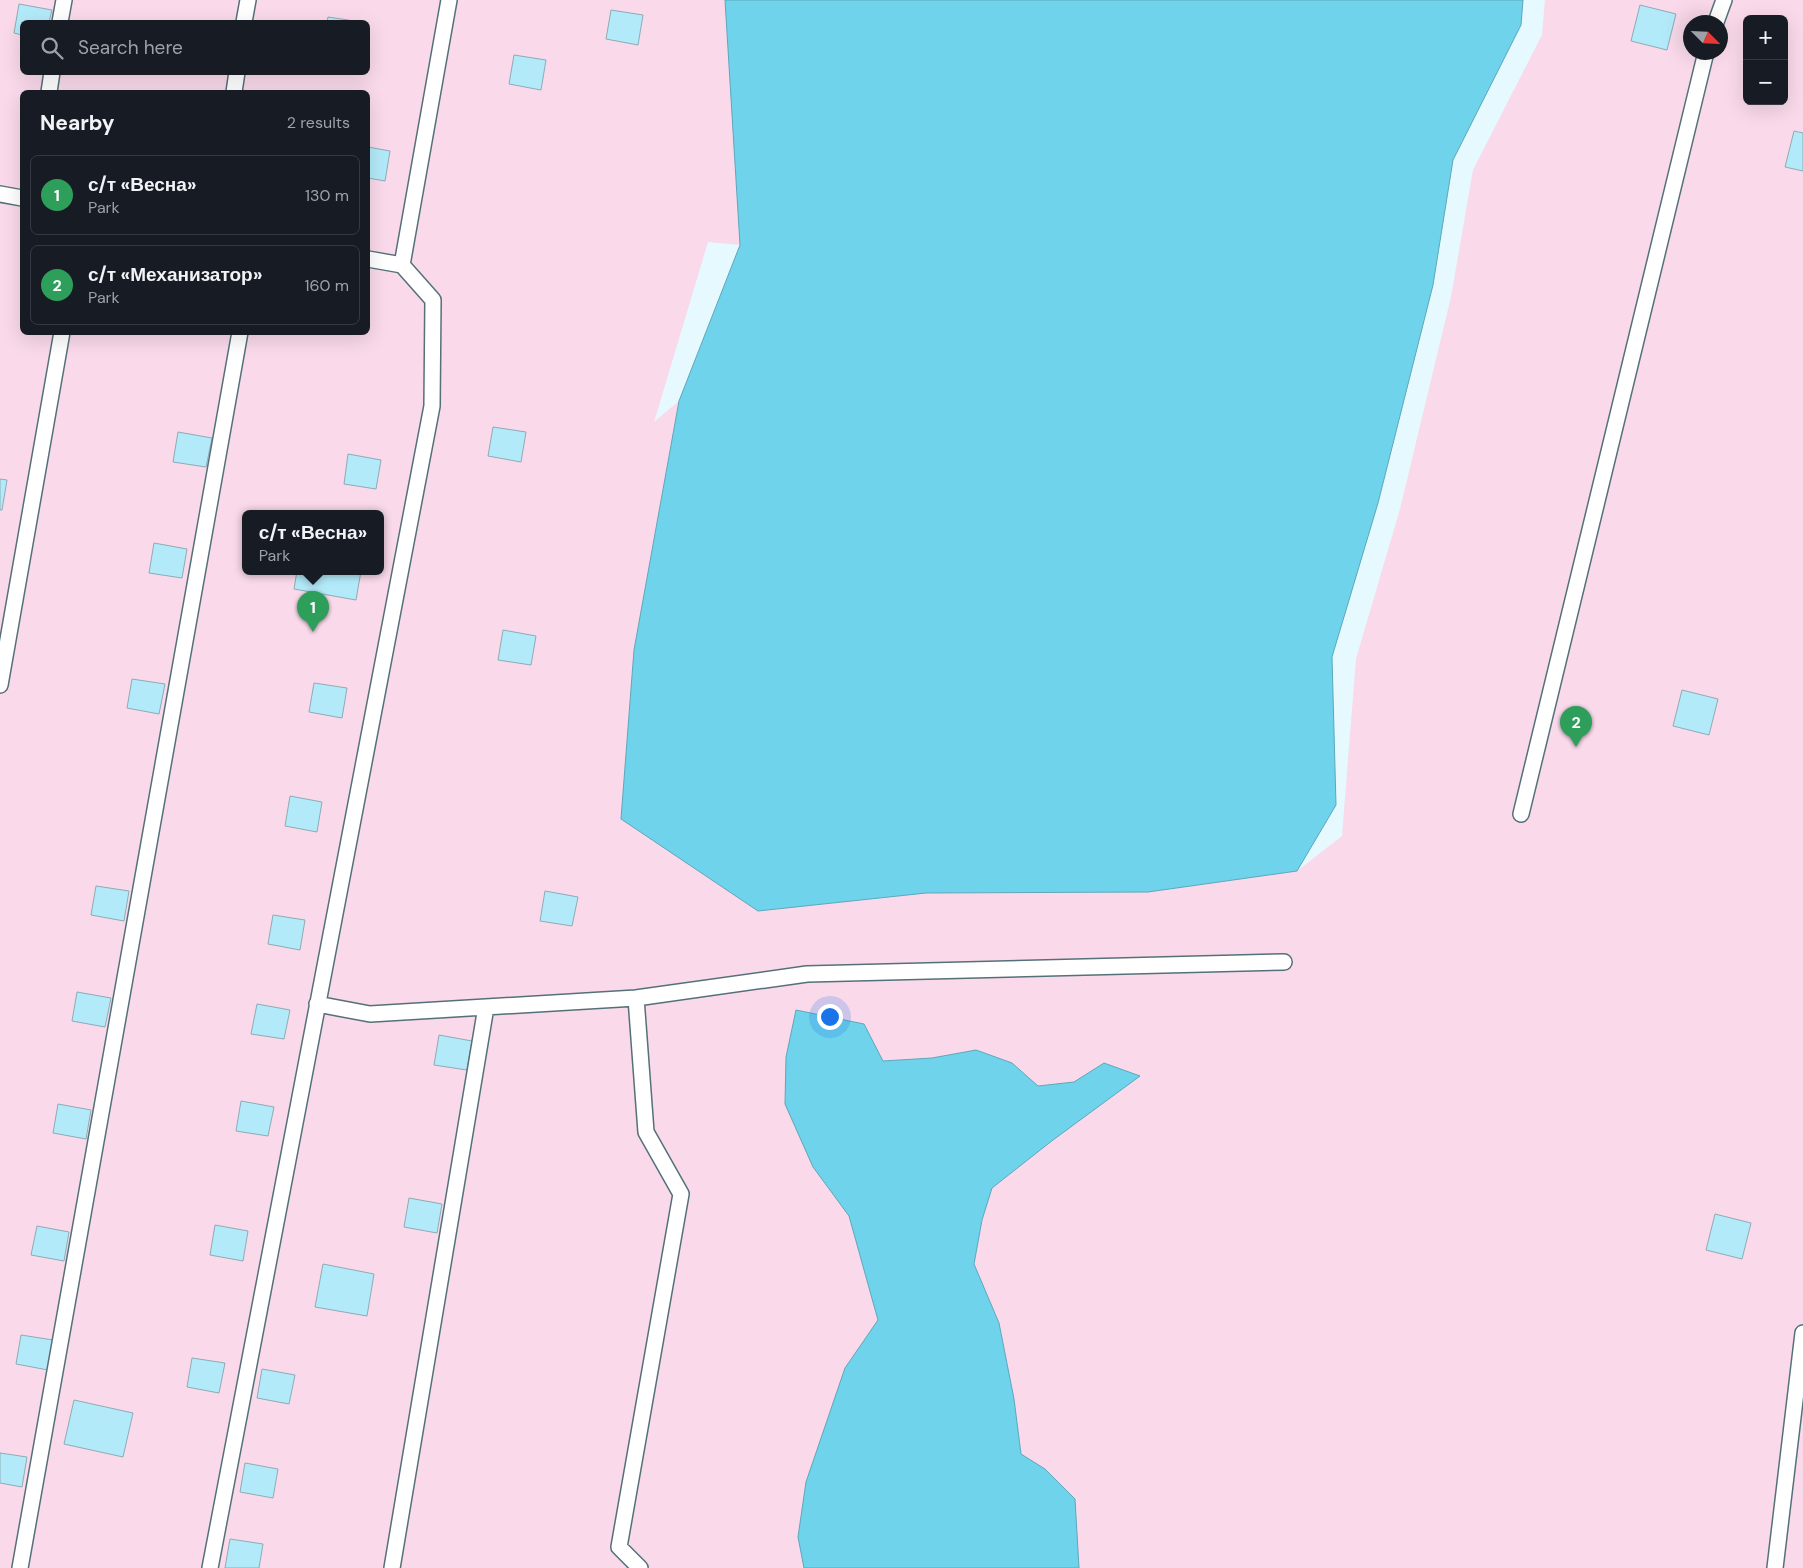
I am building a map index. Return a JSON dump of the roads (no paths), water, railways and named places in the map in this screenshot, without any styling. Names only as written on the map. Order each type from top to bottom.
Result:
[{"type":"lane","points":[[60,20],[64,0]]},
{"type":"lane","points":[[244,20],[248,0]]},
{"type":"lane","points":[[402,265],[449,0]]},
{"type":"lane","points":[[1719,15],[1724,0]]},
{"type":"lane","points":[[1521,814],[1704,60]]},
{"type":"lane","points":[[49,90],[52,75]]},
{"type":"lane","points":[[234,90],[237,75]]},
{"type":"lane","points":[[0,194],[20,198]]},
{"type":"lane","points":[[210,1568],[432,406],[433,300],[402,265],[370,259]]},
{"type":"lane","points":[[0,685],[61,335]]},
{"type":"lane","points":[[20,1568],[239,335]]},
{"type":"lane","points":[[318,1004],[370,1014],[636,998],[807,974],[1284,962]]},
{"type":"lane","points":[[636,998],[646,1132],[681,1194],[619,1547],[640,1568]]},
{"type":"lane","points":[[392,1568],[486,1008]]},
{"type":"lane","points":[[1775,1568],[1803,1333]]},
{"type":"water","points":[[725,0],[1523,0],[1521,25],[1453,160],[1433,285],[1378,503],[1332,657],[1336,805],[1297,871],[1148,892],[926,893],[758,911],[621,819],[634,650],[679,401],[740,245]]},
{"type":"water","points":[[796,1010],[864,1024],[883,1061],[932,1058],[976,1050],[1012,1063],[1038,1086],[1074,1082],[1104,1063],[1140,1076],[992,1188],[982,1220],[974,1264],[999,1323],[1014,1399],[1021,1454],[1045,1469],[1075,1499],[1079,1568],[804,1568],[798,1537],[806,1482],[845,1368],[878,1320],[849,1216],[813,1167],[785,1104],[786,1057]]},
{"type":"place","name":"с/т «Весна»","points":[[313,632]]},
{"type":"place","name":"с/т «Механизатор»","points":[[1576,747]]}]
